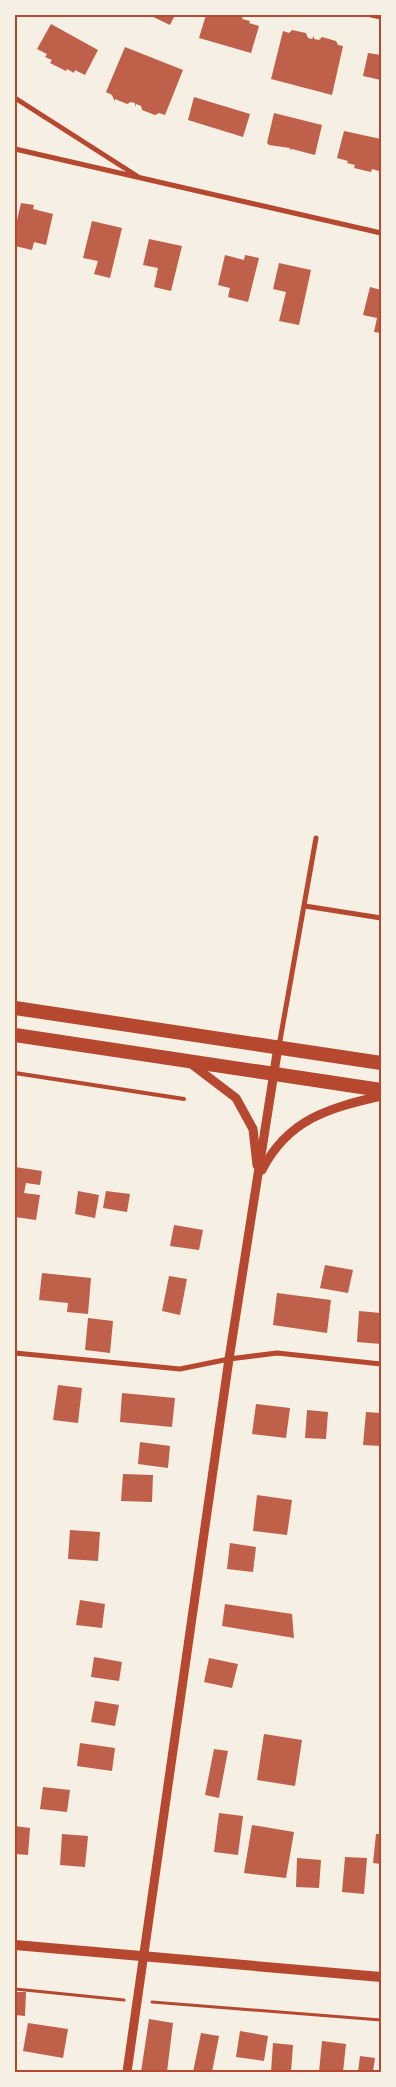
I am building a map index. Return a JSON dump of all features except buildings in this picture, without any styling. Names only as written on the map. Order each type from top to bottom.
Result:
[{"type":"highway","points":[[15,1008],[381,1063]]},
{"type":"highway","points":[[15,1035],[381,1090]]},
{"type":"main road","points":[[15,1944],[381,1977]]},
{"type":"street","points":[[371,15],[381,17]]},
{"type":"street","points":[[15,98],[140,178]]},
{"type":"street","points":[[15,149],[381,233]]},
{"type":"street","points":[[127,2072],[229,1359],[278,1047],[316,838]]},
{"type":"street","points":[[305,906],[381,918]]},
{"type":"street","points":[[188,1061],[236,1098],[253,1129],[259,1177]]},
{"type":"street","points":[[259,1177],[271,1154],[297,1127],[316,1115],[340,1105],[381,1096]]},
{"type":"street","points":[[15,1353],[180,1369],[229,1359],[278,1353],[381,1364]]},
{"type":"lane","points":[[15,1073],[184,1099]]},
{"type":"path","points":[[15,1989],[138,2001],[381,2020]]}]
